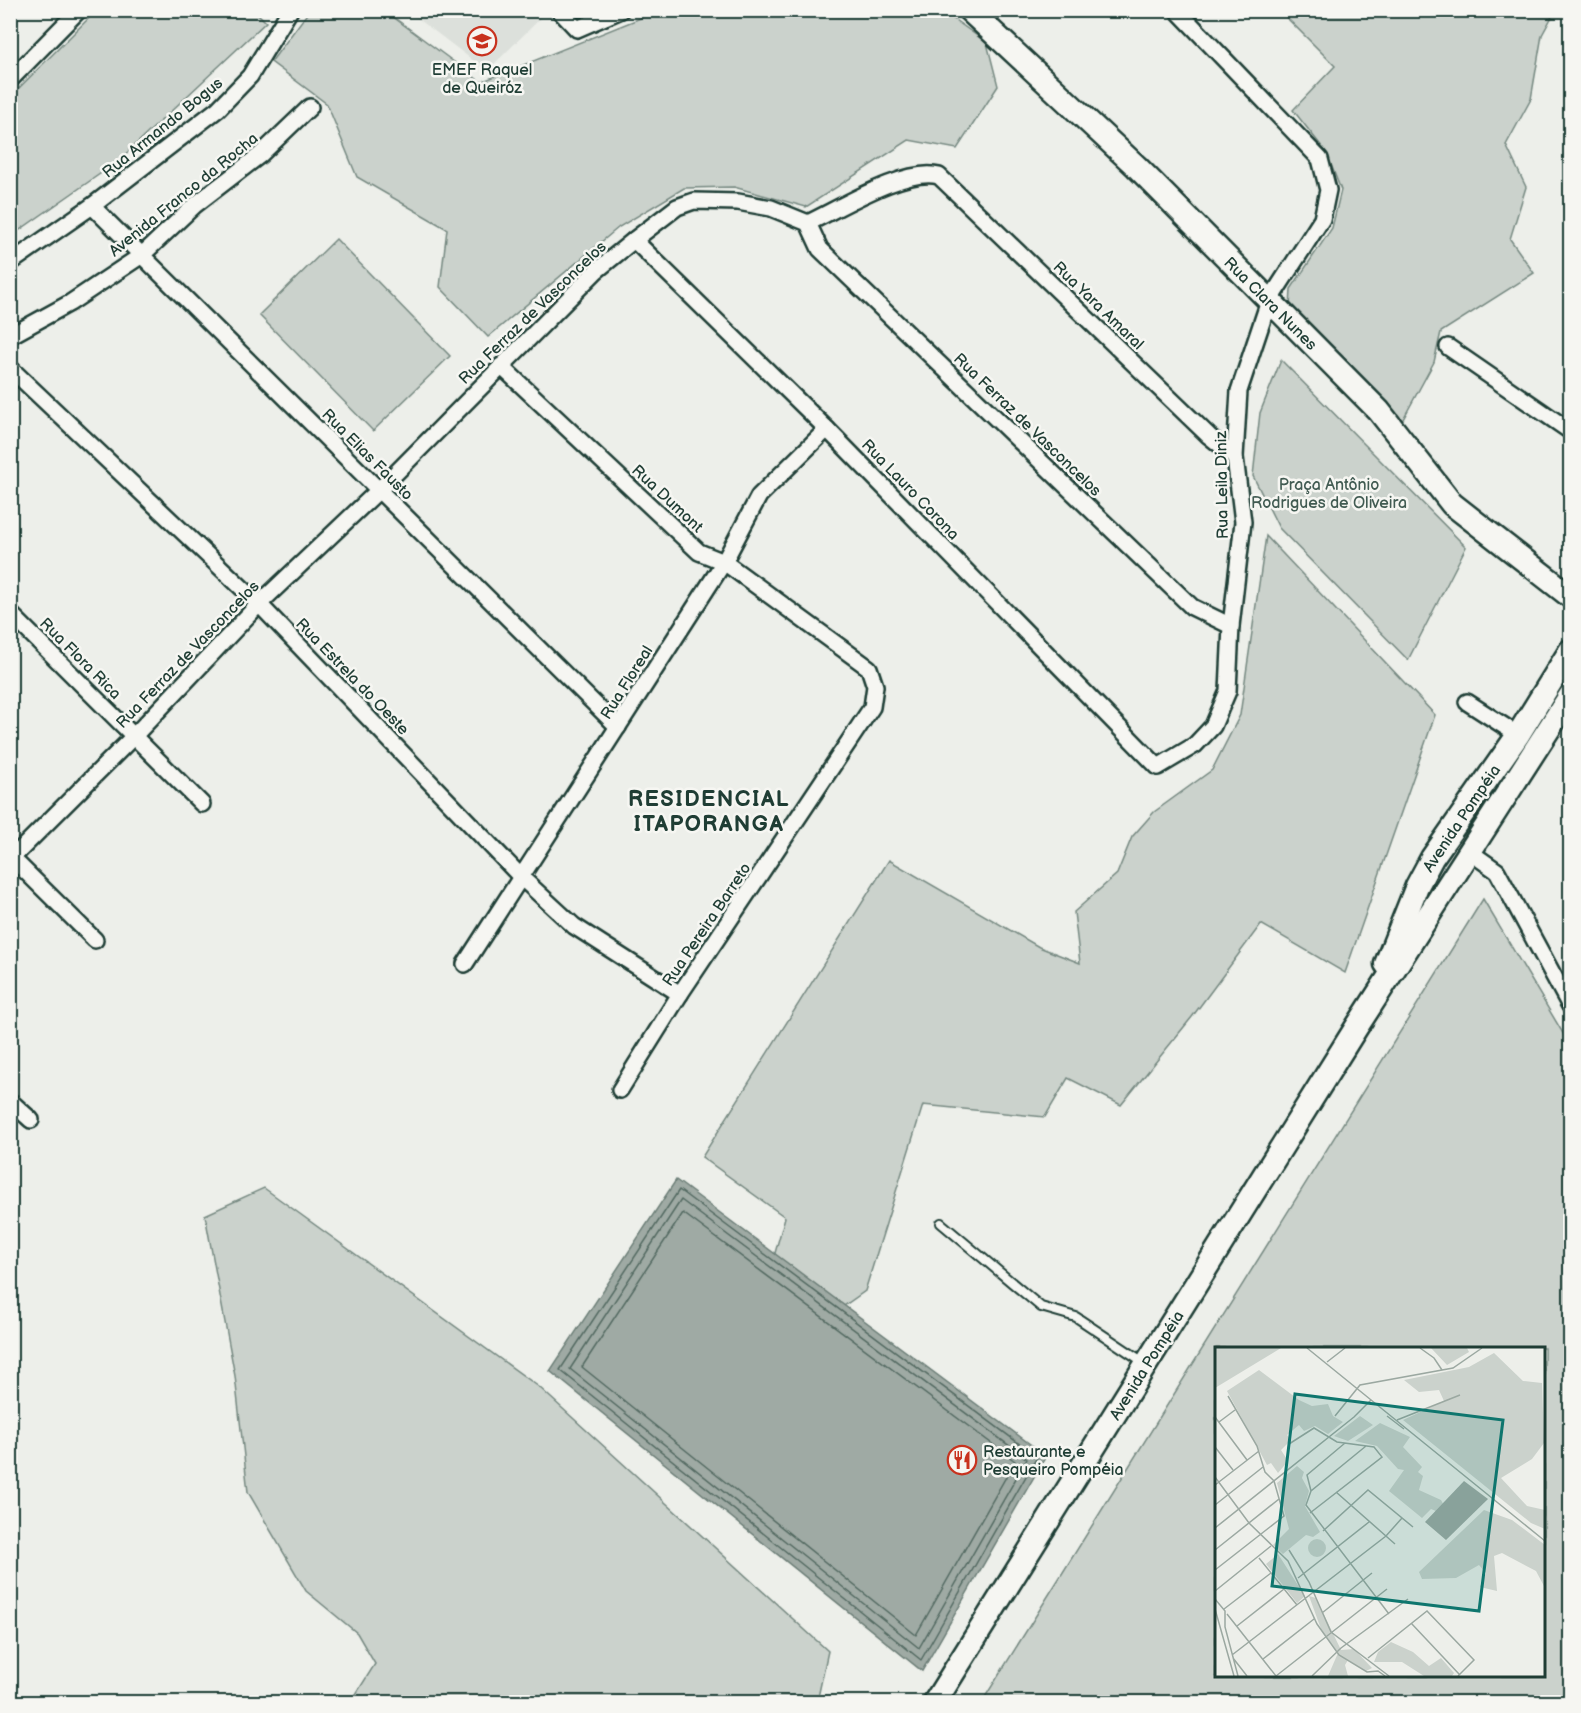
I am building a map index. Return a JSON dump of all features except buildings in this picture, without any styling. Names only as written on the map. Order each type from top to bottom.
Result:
[{"type":"main road","name":"Rua Clara Nunes","points":[[969,10],[1136,166],[1379,411],[1452,504],[1570,596]]},
{"type":"main road","name":"Avenida Pompéia","points":[[1356,1028],[1382,974],[1417,886],[1432,858],[1516,739],[1570,651]]},
{"type":"main road","name":"Avenida Pompéia","points":[[935,1702],[1356,1028],[1570,696]]},
{"type":"main road","points":[[1417,886],[1429,868],[1438,861],[1459,852],[1470,852],[1466,840],[1467,829],[1516,739]]},
{"type":"street","points":[[10,80],[79,10]]},
{"type":"street","name":"Rua Armando Bogus","points":[[92,206],[218,109],[250,76],[290,10]]},
{"type":"street","points":[[559,10],[577,29],[621,10]]},
{"type":"street","name":"Rua Leila Diniz","points":[[1158,766],[1195,745],[1213,726],[1228,691],[1231,626],[1243,522],[1235,457],[1239,391],[1269,301],[1322,219],[1328,190],[1320,159],[1177,10]]},
{"type":"street","name":"Avenida Franco da Rocha","points":[[10,336],[70,303],[142,255],[195,205],[260,155],[310,107]]},
{"type":"street","name":"Rua Yara Amaral","points":[[808,223],[905,177],[927,172],[939,176],[1201,428],[1235,457]]},
{"type":"street","name":"Rua Ferraz de Vasconcelos","points":[[11,858],[134,736],[259,604],[379,490],[596,271],[677,207],[694,201],[738,202],[760,206],[808,223],[820,249],[1192,607],[1231,626]]},
{"type":"street","points":[[10,263],[92,206]]},
{"type":"street","name":"Rua Elias Fausto","points":[[92,206],[618,727]]},
{"type":"street","name":"Rua Lauro Corona","points":[[634,240],[827,429],[1158,766]]},
{"type":"street","points":[[1448,347],[1570,431]]},
{"type":"street","name":"Rua Dumont","points":[[501,366],[699,552],[724,562],[869,668],[875,686]]},
{"type":"street","name":"Rua Estrela do Oeste","points":[[10,368],[259,604],[522,878],[574,926],[680,994]]},
{"type":"street","name":"Rua Floreal","points":[[465,964],[724,562],[759,496],[827,429]]},
{"type":"street","name":"Rua Flora Rica","points":[[10,613],[202,804]]},
{"type":"street","name":"Rua Pereira Barreto","points":[[620,1090],[680,994],[872,707],[875,686]]},
{"type":"street","points":[[1467,702],[1516,739]]},
{"type":"street","points":[[1470,852],[1497,871],[1570,1006]]},
{"type":"street","points":[[11,858],[95,940]]},
{"type":"street","points":[[10,1101],[31,1120]]},
{"type":"lane","points":[[941,1223],[1041,1307],[1076,1317],[1146,1364]]},
{"type":"shaded area","name":"EMEF Raquel de Queiróz","points":[[408,11],[548,11],[487,71]]},
{"type":"green space","points":[[941,10],[987,43],[998,86],[957,149],[909,140],[806,207],[734,187],[684,188],[619,227],[488,337],[440,287],[447,229],[357,177],[327,104],[271,62],[309,11],[385,11],[481,82],[658,11]]},
{"type":"green space","points":[[96,11],[255,11],[266,22],[117,162],[11,236],[11,96]]},
{"type":"green space","points":[[1280,11],[1555,11],[1542,35],[1531,99],[1506,145],[1526,187],[1510,239],[1534,273],[1441,332],[1434,362],[1402,421],[1290,308],[1291,289],[1332,228],[1341,190],[1326,152],[1293,110],[1335,66]]},
{"type":"green space","points":[[336,239],[450,356],[373,431],[259,315]]},
{"type":"green space","name":"Praça Antônio Rodrigues de Oliveira","points":[[1281,360],[1466,547],[1408,660],[1279,528],[1253,476],[1260,413]]},
{"type":"green space","points":[[1266,536],[1435,715],[1345,973],[1261,924],[1192,1017],[1121,1105],[1068,1078],[1045,1117],[923,1105],[865,1291],[800,1337],[755,1325],[785,1217],[702,1157],[889,860],[1039,947],[1080,963],[1074,912],[1117,874],[1132,837],[1154,812],[1212,770],[1240,715]]},
{"type":"green space","points":[[1483,899],[1570,1045],[1570,1702],[982,1702]]},
{"type":"green space","points":[[264,1188],[539,1387],[828,1651],[817,1702],[351,1702],[375,1664],[357,1633],[306,1591],[248,1492],[235,1376],[205,1215]]},
{"type":"water","points":[[676,1180],[1046,1456],[922,1671],[550,1371]]},
{"type":"place","name":"EMEF Raquel de Queiróz","points":[[482,41]]},
{"type":"place","name":"Restaurante e Pesqueiro Pompéia","points":[[962,1460]]},
{"type":"district","name":"RESIDENCIAL ITAPORANGA","points":[[709,810]]}]
